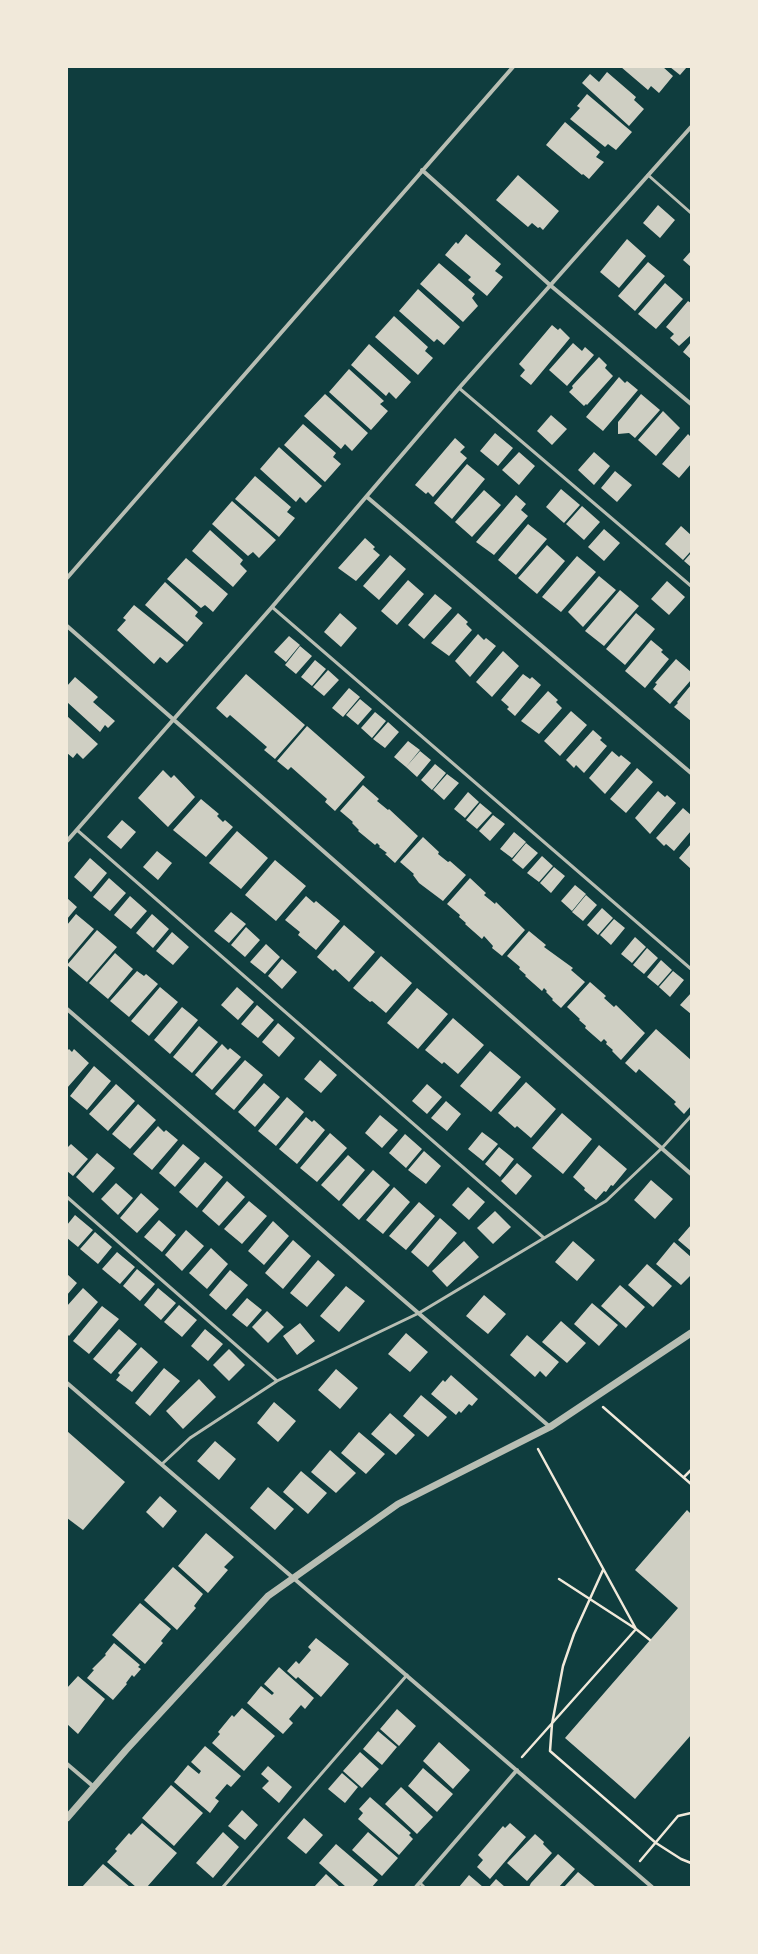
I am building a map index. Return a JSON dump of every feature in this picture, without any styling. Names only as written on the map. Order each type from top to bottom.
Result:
[{"type":"street","points":[[67,578],[513,67]]},
{"type":"street","points":[[67,841],[272,607],[550,285],[691,127]]},
{"type":"street","points":[[422,170],[550,285],[691,404]]},
{"type":"street","points":[[366,497],[691,773]]},
{"type":"street","points":[[67,626],[691,1174]]},
{"type":"street","points":[[67,1009],[550,1428]]},
{"type":"street","points":[[67,1818],[268,1596],[398,1504],[550,1428],[691,1333]]},
{"type":"street","points":[[67,1383],[652,1887]]},
{"type":"street","points":[[67,1764],[94,1787]]},
{"type":"street","points":[[416,1887],[517,1770]]},
{"type":"lane","points":[[648,175],[691,213]]},
{"type":"lane","points":[[460,388],[691,586]]},
{"type":"lane","points":[[272,607],[691,969]]},
{"type":"lane","points":[[76,830],[544,1238]]},
{"type":"lane","points":[[162,1464],[190,1438],[277,1381],[419,1313],[606,1201],[662,1148],[691,1116]]},
{"type":"lane","points":[[67,1198],[277,1381]]},
{"type":"lane","points":[[223,1887],[407,1676]]},
{"type":"lane","points":[[420,1883],[424,1887]]},
{"type":"path","points":[[594,1399],[691,1484]]},
{"type":"path","points":[[532,1438],[636,1629]]},
{"type":"path","points":[[684,1477],[691,1470]]},
{"type":"path","points":[[603,1570],[574,1634],[563,1666],[552,1724],[550,1751],[656,1843],[681,1859],[691,1863]]},
{"type":"path","points":[[559,1579],[589,1600],[636,1629],[650,1640]]},
{"type":"path","points":[[513,1767],[636,1629]]},
{"type":"path","points":[[632,1870],[678,1816],[691,1813]]},
{"type":"building","points":[[621,67],[663,67],[673,76],[659,93],[651,86],[648,90]]},
{"type":"building","points":[[670,67],[687,67],[680,75]]},
{"type":"building","points":[[607,72],[636,97],[634,100],[644,109],[629,126],[582,83],[590,74],[599,82]]},
{"type":"building","points":[[587,94],[632,132],[616,150],[608,144],[605,147],[570,119],[580,108],[577,106]]},
{"type":"building","points":[[565,122],[600,152],[596,157],[604,162],[589,179],[583,174],[582,175],[546,145]]},
{"type":"building","points":[[518,175],[559,211],[543,230],[532,223],[528,227],[496,200]]},
{"type":"building","points":[[658,205],[675,220],[660,238],[643,223]]},
{"type":"building","points":[[466,234],[501,264],[495,271],[503,277],[487,296],[468,280],[471,277],[445,255],[456,242],[458,244]]},
{"type":"building","points":[[627,239],[646,256],[619,288],[600,272]]},
{"type":"building","points":[[691,251],[691,267],[683,260]]},
{"type":"building","points":[[648,262],[665,276],[635,311],[618,296]]},
{"type":"building","points":[[439,263],[475,294],[472,298],[478,306],[463,322],[420,284]]},
{"type":"building","points":[[665,283],[683,299],[656,329],[638,314]]},
{"type":"building","points":[[418,289],[460,327],[444,345],[437,339],[434,342],[399,311]]},
{"type":"building","points":[[688,301],[691,303],[691,335],[679,346],[670,338],[674,334],[666,327]]},
{"type":"building","points":[[394,316],[428,347],[425,351],[433,358],[418,375],[375,337]]},
{"type":"building","points":[[552,325],[558,330],[560,328],[570,338],[531,385],[520,376],[525,370],[519,364]]},
{"type":"building","points":[[691,342],[691,359],[683,352]]},
{"type":"building","points":[[573,343],[582,351],[585,347],[594,355],[567,386],[549,370]]},
{"type":"building","points":[[369,344],[411,382],[396,399],[389,392],[386,396],[351,365]]},
{"type":"building","points":[[599,357],[607,365],[605,368],[613,376],[587,405],[586,404],[584,406],[569,392],[573,388],[572,386]]},
{"type":"building","points":[[349,369],[384,401],[380,404],[388,411],[371,430],[329,392]]},
{"type":"building","points":[[619,377],[625,383],[627,381],[638,390],[603,431],[586,417]]},
{"type":"building","points":[[325,394],[368,433],[352,451],[345,444],[341,449],[304,416]]},
{"type":"building","points":[[641,394],[660,410],[635,438],[629,433],[618,434],[618,422]]},
{"type":"building","points":[[663,411],[680,428],[656,456],[638,440]]},
{"type":"building","points":[[551,415],[567,429],[552,445],[537,431]]},
{"type":"building","points":[[303,424],[336,453],[333,457],[341,464],[325,482],[284,445]]},
{"type":"building","points":[[495,433],[513,448],[498,466],[480,451]]},
{"type":"building","points":[[688,434],[691,437],[691,464],[679,478],[662,464]]},
{"type":"building","points":[[455,438],[465,447],[460,452],[467,458],[433,497],[428,492],[426,494],[415,485]]},
{"type":"building","points":[[279,447],[322,486],[306,503],[300,497],[296,502],[260,469]]},
{"type":"building","points":[[519,452],[535,466],[519,485],[502,470]]},
{"type":"building","points":[[594,452],[610,466],[594,485],[578,470]]},
{"type":"building","points":[[467,464],[485,479],[452,519],[434,503]]},
{"type":"building","points":[[615,471],[632,485],[617,502],[601,488]]},
{"type":"building","points":[[255,476],[291,507],[287,512],[295,518],[279,537],[235,499]]},
{"type":"building","points":[[561,489],[580,505],[564,523],[546,507]]},
{"type":"building","points":[[484,490],[501,505],[472,537],[455,522]]},
{"type":"building","points":[[516,495],[526,504],[521,510],[528,516],[494,555],[476,542]]},
{"type":"building","points":[[232,501],[276,540],[259,558],[253,552],[248,556],[212,524]]},
{"type":"building","points":[[582,506],[600,522],[584,540],[566,524]]},
{"type":"building","points":[[528,524],[547,539],[516,575],[498,560]]},
{"type":"building","points":[[681,526],[691,535],[691,551],[683,560],[665,544]]},
{"type":"building","points":[[604,529],[620,543],[604,561],[588,547]]},
{"type":"building","points":[[210,530],[243,560],[240,564],[247,571],[233,587],[192,551]]},
{"type":"building","points":[[365,538],[375,547],[373,549],[380,555],[356,581],[338,568]]},
{"type":"building","points":[[547,545],[565,561],[537,594],[518,578]]},
{"type":"building","points":[[691,553],[691,567],[684,561]]},
{"type":"building","points":[[390,555],[406,569],[379,600],[363,586]]},
{"type":"building","points":[[577,556],[596,572],[561,612],[542,597]]},
{"type":"building","points":[[186,558],[228,594],[213,612],[205,605],[201,608],[167,579]]},
{"type":"building","points":[[599,576],[616,590],[583,627],[568,612]]},
{"type":"building","points":[[408,580],[424,594],[397,625],[381,611]]},
{"type":"building","points":[[667,581],[685,597],[669,615],[651,599]]},
{"type":"building","points":[[165,582],[198,612],[195,616],[203,623],[187,642],[145,605]]},
{"type":"building","points":[[620,590],[639,606],[604,646],[585,631]]},
{"type":"building","points":[[435,594],[452,608],[424,639],[408,625]]},
{"type":"building","points":[[134,605],[184,645],[167,663],[160,657],[154,664],[117,630],[126,620],[123,618]]},
{"type":"building","points":[[340,613],[357,628],[341,647],[324,632]]},
{"type":"building","points":[[458,613],[468,622],[466,624],[472,630],[449,656],[431,643]]},
{"type":"building","points":[[636,613],[655,629],[625,665],[606,649]]},
{"type":"building","points":[[478,634],[484,640],[486,638],[496,646],[470,677],[455,661]]},
{"type":"building","points":[[289,636],[300,645],[286,662],[274,652]]},
{"type":"building","points":[[651,640],[663,650],[661,652],[669,659],[645,688],[625,671]]},
{"type":"building","points":[[300,646],[312,656],[296,674],[285,665]]},
{"type":"building","points":[[503,651],[519,666],[492,697],[476,682]]},
{"type":"building","points":[[676,659],[691,672],[691,680],[670,704],[653,689],[657,684],[655,683]]},
{"type":"building","points":[[315,660],[326,669],[312,686],[301,677]]},
{"type":"building","points":[[328,670],[339,680],[324,696],[313,687]]},
{"type":"building","points":[[246,674],[305,725],[275,759],[264,750],[267,747],[230,715],[227,718],[216,708]]},
{"type":"building","points":[[523,674],[530,679],[532,677],[541,685],[515,716],[507,709],[509,707],[501,700]]},
{"type":"building","points":[[75,677],[98,697],[93,702],[115,721],[108,728],[105,725],[100,732],[67,702],[67,686]]},
{"type":"building","points":[[691,685],[691,721],[674,707]]},
{"type":"building","points":[[349,688],[360,697],[343,717],[332,708]]},
{"type":"building","points":[[548,691],[558,700],[556,702],[562,708],[539,734],[521,721]]},
{"type":"building","points":[[360,699],[372,709],[358,725],[346,715]]},
{"type":"building","points":[[571,711],[587,725],[560,756],[544,741]]},
{"type":"building","points":[[375,712],[386,721],[372,738],[361,728]]},
{"type":"building","points":[[67,716],[98,744],[83,759],[77,753],[73,758],[67,753]]},
{"type":"building","points":[[388,722],[399,732],[385,748],[373,739]]},
{"type":"building","points":[[307,726],[365,777],[335,811],[325,802],[327,799],[291,767],[288,770],[277,761]]},
{"type":"building","points":[[593,730],[602,738],[600,740],[607,746],[584,773],[576,765],[574,768],[566,760]]},
{"type":"building","points":[[408,741],[420,750],[406,767],[394,757]]},
{"type":"building","points":[[420,751],[431,760],[417,777],[406,767]]},
{"type":"building","points":[[612,751],[619,757],[621,755],[631,763],[605,794],[589,778]]},
{"type":"building","points":[[435,764],[446,773],[432,790],[421,780]]},
{"type":"building","points":[[637,768],[653,782],[626,813],[610,799]]},
{"type":"building","points":[[163,770],[171,778],[174,775],[195,797],[168,827],[138,798]]},
{"type":"building","points":[[447,774],[459,783],[444,800],[433,790]]},
{"type":"building","points":[[363,785],[379,799],[377,801],[388,810],[389,809],[418,836],[395,863],[385,854],[387,853],[379,847],[380,846],[377,843],[375,845],[358,831],[359,830],[352,823],[353,822],[340,811]]},
{"type":"building","points":[[658,791],[665,797],[667,795],[676,803],[650,834],[635,818]]},
{"type":"building","points":[[468,792],[479,802],[465,818],[454,809]]},
{"type":"building","points":[[201,799],[219,814],[217,816],[223,822],[225,820],[233,827],[206,857],[173,830]]},
{"type":"building","points":[[480,803],[492,813],[477,829],[466,820]]},
{"type":"building","points":[[683,808],[691,815],[691,831],[674,851],[666,844],[664,846],[656,838]]},
{"type":"building","points":[[493,815],[505,824],[490,841],[479,831]]},
{"type":"building","points":[[122,820],[136,832],[121,849],[107,837]]},
{"type":"building","points":[[237,831],[268,858],[241,889],[209,863]]},
{"type":"building","points":[[514,832],[526,842],[512,858],[500,849]]},
{"type":"building","points":[[423,837],[439,852],[438,854],[448,862],[450,861],[466,875],[443,901],[419,883],[413,875],[414,874],[400,862]]},
{"type":"building","points":[[526,843],[538,853],[523,869],[512,860]]},
{"type":"building","points":[[691,844],[691,869],[679,858]]},
{"type":"building","points":[[157,851],[172,863],[158,880],[143,867]]},
{"type":"building","points":[[542,856],[553,866],[539,882],[527,873]]},
{"type":"building","points":[[90,858],[107,873],[91,892],[74,877]]},
{"type":"building","points":[[275,860],[306,886],[276,921],[245,895]]},
{"type":"building","points":[[554,867],[565,876],[551,893],[540,883]]},
{"type":"building","points":[[109,878],[126,893],[110,911],[93,897]]},
{"type":"building","points":[[470,878],[486,893],[484,895],[495,904],[496,902],[525,930],[502,956],[492,948],[493,946],[484,936],[482,939],[465,924],[466,923],[459,917],[460,915],[447,904]]},
{"type":"building","points":[[575,885],[586,894],[572,911],[561,901]]},
{"type":"building","points":[[586,895],[597,905],[583,921],[572,912]]},
{"type":"building","points":[[130,896],[147,911],[131,929],[114,915]]},
{"type":"building","points":[[306,896],[314,903],[316,901],[340,921],[316,950],[298,935],[300,932],[285,920]]},
{"type":"building","points":[[67,898],[77,907],[67,919]]},
{"type":"building","points":[[602,908],[613,918],[598,935],[587,925]]},
{"type":"building","points":[[231,912],[246,924],[229,943],[214,931]]},
{"type":"building","points":[[76,914],[94,929],[67,961],[67,925]]},
{"type":"building","points":[[152,914],[169,929],[153,948],[136,933]]},
{"type":"building","points":[[614,919],[625,928],[611,945],[600,935]]},
{"type":"building","points":[[344,925],[375,952],[349,982],[335,969],[333,971],[317,957]]},
{"type":"building","points":[[246,927],[260,940],[245,957],[231,945]]},
{"type":"building","points":[[97,930],[117,947],[87,982],[67,965]]},
{"type":"building","points":[[529,931],[546,945],[544,947],[573,968],[571,970],[585,982],[561,1008],[552,1000],[553,999],[544,988],[542,991],[525,976],[526,975],[519,969],[520,967],[507,956]]},
{"type":"building","points":[[172,932],[189,947],[173,965],[156,951]]},
{"type":"building","points":[[635,937],[646,947],[632,963],[621,954]]},
{"type":"building","points":[[266,944],[280,957],[265,974],[250,962]]},
{"type":"building","points":[[647,948],[658,958],[644,974],[633,965]]},
{"type":"building","points":[[115,953],[133,969],[108,999],[89,983]]},
{"type":"building","points":[[381,956],[412,983],[386,1013],[353,988]]},
{"type":"building","points":[[282,959],[297,972],[282,989],[268,976]]},
{"type":"building","points":[[661,960],[672,970],[658,986],[647,977]]},
{"type":"building","points":[[137,971],[144,976],[146,974],[158,984],[129,1017],[110,1001]]},
{"type":"building","points":[[673,971],[684,980],[670,997],[659,987]]},
{"type":"building","points":[[590,982],[606,996],[604,998],[614,1007],[616,1005],[645,1033],[621,1060],[606,1044],[607,1042],[604,1039],[601,1042],[585,1028],[586,1026],[579,1020],[580,1019],[567,1007]]},
{"type":"building","points":[[160,987],[178,1002],[149,1036],[131,1021]]},
{"type":"building","points":[[237,987],[254,1002],[238,1020],[221,1005]]},
{"type":"building","points":[[417,988],[448,1014],[418,1049],[387,1023]]},
{"type":"building","points":[[691,993],[691,1014],[680,1005]]},
{"type":"building","points":[[257,1005],[274,1020],[258,1038],[241,1024]]},
{"type":"building","points":[[182,1007],[198,1020],[170,1054],[154,1040]]},
{"type":"building","points":[[453,1018],[484,1045],[458,1074],[444,1062],[442,1064],[425,1050]]},
{"type":"building","points":[[278,1023],[295,1038],[279,1057],[262,1042]]},
{"type":"building","points":[[199,1026],[218,1042],[192,1073],[173,1057]]},
{"type":"building","points":[[656,1029],[691,1060],[691,1106],[684,1114],[674,1104],[676,1102],[639,1069],[636,1073],[625,1063]]},
{"type":"building","points":[[222,1044],[228,1050],[230,1048],[241,1057],[212,1090],[195,1075]]},
{"type":"building","points":[[69,1049],[72,1052],[74,1049],[89,1063],[67,1088],[67,1051]]},
{"type":"building","points":[[490,1051],[521,1077],[491,1112],[460,1086]]},
{"type":"building","points":[[245,1060],[263,1075],[234,1110],[215,1094]]},
{"type":"building","points":[[320,1060],[337,1075],[321,1093],[304,1079]]},
{"type":"building","points":[[94,1066],[111,1081],[87,1110],[70,1096]]},
{"type":"building","points":[[526,1082],[556,1109],[531,1138],[517,1126],[515,1128],[498,1113]]},
{"type":"building","points":[[264,1083],[280,1097],[255,1127],[238,1112]]},
{"type":"building","points":[[116,1084],[135,1101],[108,1131],[89,1114]]},
{"type":"building","points":[[427,1084],[442,1097],[427,1114],[412,1101]]},
{"type":"building","points":[[287,1097],[304,1112],[276,1146],[258,1131]]},
{"type":"building","points":[[446,1101],[461,1114],[447,1131],[431,1118]]},
{"type":"building","points":[[138,1104],[156,1120],[130,1149],[112,1134]]},
{"type":"building","points":[[562,1113],[592,1139],[563,1174],[532,1148]]},
{"type":"building","points":[[380,1115],[398,1130],[382,1148],[365,1133]]},
{"type":"building","points":[[306,1117],[312,1122],[314,1120],[325,1130],[297,1164],[279,1149]]},
{"type":"building","points":[[158,1126],[164,1132],[166,1130],[178,1140],[152,1170],[133,1154]]},
{"type":"building","points":[[482,1132],[498,1144],[483,1161],[468,1149]]},
{"type":"building","points":[[330,1133],[347,1148],[317,1182],[300,1168]]},
{"type":"building","points":[[405,1134],[422,1149],[406,1168],[389,1153]]},
{"type":"building","points":[[71,1144],[88,1159],[73,1176],[67,1171],[67,1148]]},
{"type":"building","points":[[183,1144],[200,1158],[175,1187],[159,1173]]},
{"type":"building","points":[[599,1145],[627,1169],[613,1186],[611,1185],[606,1192],[604,1191],[596,1200],[584,1190],[585,1188],[573,1177]]},
{"type":"building","points":[[499,1147],[514,1159],[500,1177],[485,1164]]},
{"type":"building","points":[[424,1151],[441,1166],[426,1184],[408,1170]]},
{"type":"building","points":[[97,1153],[115,1168],[93,1193],[76,1177]]},
{"type":"building","points":[[348,1155],[365,1170],[339,1201],[321,1185]]},
{"type":"building","points":[[205,1162],[223,1177],[197,1208],[179,1192]]},
{"type":"building","points":[[517,1163],[532,1176],[516,1195],[501,1181]]},
{"type":"building","points":[[373,1170],[390,1185],[359,1220],[342,1205]]},
{"type":"building","points":[[651,1180],[673,1199],[655,1219],[634,1200]]},
{"type":"building","points":[[227,1181],[245,1197],[219,1226],[202,1211]]},
{"type":"building","points":[[116,1183],[133,1198],[118,1215],[101,1199]]},
{"type":"building","points":[[394,1187],[410,1202],[383,1234],[366,1220]]},
{"type":"building","points":[[468,1187],[485,1202],[469,1220],[452,1205]]},
{"type":"building","points":[[141,1193],[159,1209],[137,1233],[120,1218]]},
{"type":"building","points":[[249,1201],[267,1216],[242,1244],[224,1229]]},
{"type":"building","points":[[419,1202],[435,1216],[406,1250],[389,1236]]},
{"type":"building","points":[[495,1211],[511,1227],[493,1244],[477,1228]]},
{"type":"building","points":[[75,1215],[93,1230],[78,1247],[67,1238],[67,1225]]},
{"type":"building","points":[[440,1218],[457,1233],[428,1267],[411,1252]]},
{"type":"building","points":[[159,1220],[176,1235],[162,1252],[144,1237]]},
{"type":"building","points":[[273,1221],[289,1236],[264,1265],[248,1251]]},
{"type":"building","points":[[691,1225],[691,1251],[678,1240]]},
{"type":"building","points":[[186,1230],[204,1246],[182,1271],[165,1255]]},
{"type":"building","points":[[95,1232],[112,1247],[98,1264],[80,1249]]},
{"type":"building","points":[[293,1240],[311,1256],[283,1289],[265,1273]]},
{"type":"building","points":[[464,1241],[479,1257],[447,1287],[432,1271]]},
{"type":"building","points":[[573,1241],[595,1260],[577,1281],[555,1262]]},
{"type":"building","points":[[674,1242],[691,1257],[691,1275],[681,1285],[656,1264]]},
{"type":"building","points":[[211,1248],[228,1264],[207,1289],[189,1273]]},
{"type":"building","points":[[117,1252],[135,1267],[120,1284],[102,1269]]},
{"type":"building","points":[[318,1260],[335,1275],[307,1307],[290,1293]]},
{"type":"building","points":[[647,1264],[672,1286],[653,1307],[628,1285]]},
{"type":"building","points":[[137,1269],[155,1284],[140,1301],[123,1286]]},
{"type":"building","points":[[230,1270],[248,1285],[226,1310],[209,1295]]},
{"type":"building","points":[[67,1274],[77,1283],[67,1295]]},
{"type":"building","points":[[620,1285],[645,1307],[626,1328],[601,1306]]},
{"type":"building","points":[[346,1286],[365,1301],[339,1332],[320,1316]]},
{"type":"building","points":[[83,1288],[98,1302],[69,1336],[67,1334],[67,1306]]},
{"type":"building","points":[[158,1288],[176,1303],[161,1320],[144,1305]]},
{"type":"building","points":[[484,1295],[506,1314],[488,1334],[466,1316]]},
{"type":"building","points":[[247,1298],[262,1310],[247,1327],[232,1315]]},
{"type":"building","points":[[592,1303],[618,1325],[599,1346],[574,1324]]},
{"type":"building","points":[[179,1305],[197,1320],[182,1337],[164,1322]]},
{"type":"building","points":[[102,1306],[119,1319],[89,1354],[73,1341]]},
{"type":"building","points":[[267,1311],[284,1327],[268,1343],[252,1327]]},
{"type":"building","points":[[561,1321],[586,1343],[567,1363],[542,1342]]},
{"type":"building","points":[[300,1323],[315,1341],[297,1355],[283,1336]]},
{"type":"building","points":[[119,1329],[137,1344],[111,1374],[93,1359]]},
{"type":"building","points":[[205,1329],[223,1344],[208,1361],[191,1346]]},
{"type":"building","points":[[406,1333],[428,1352],[410,1372],[388,1354]]},
{"type":"building","points":[[527,1335],[559,1362],[546,1377],[540,1371],[535,1377],[510,1355]]},
{"type":"building","points":[[141,1347],[158,1362],[132,1392],[116,1380],[120,1375],[118,1373]]},
{"type":"building","points":[[229,1349],[245,1365],[229,1381],[213,1365]]},
{"type":"building","points":[[164,1368],[180,1381],[150,1416],[135,1403]]},
{"type":"building","points":[[336,1369],[358,1388],[340,1409],[318,1390]]},
{"type":"building","points":[[451,1375],[478,1399],[472,1406],[469,1404],[461,1413],[459,1411],[456,1415],[431,1394],[443,1380],[445,1382]]},
{"type":"building","points":[[199,1379],[216,1397],[183,1429],[166,1411]]},
{"type":"building","points":[[421,1395],[447,1417],[428,1437],[403,1416]]},
{"type":"building","points":[[274,1402],[296,1421],[278,1442],[257,1423]]},
{"type":"building","points":[[390,1413],[415,1435],[396,1455],[371,1434]]},
{"type":"building","points":[[67,1431],[125,1482],[83,1530],[67,1518]]},
{"type":"building","points":[[359,1432],[385,1454],[366,1474],[341,1453]]},
{"type":"building","points":[[215,1441],[236,1459],[219,1480],[197,1461]]},
{"type":"building","points":[[330,1450],[356,1473],[336,1493],[311,1472]]},
{"type":"building","points":[[301,1471],[327,1493],[308,1514],[283,1492]]},
{"type":"building","points":[[268,1487],[294,1509],[275,1530],[250,1508]]},
{"type":"building","points":[[160,1496],[177,1511],[163,1528],[146,1512]]},
{"type":"building","points":[[687,1510],[691,1514],[691,1735],[635,1799],[565,1738],[678,1608],[635,1570]]},
{"type":"building","points":[[206,1533],[234,1557],[224,1567],[228,1570],[208,1593],[178,1566]]},
{"type":"building","points":[[173,1567],[203,1594],[194,1606],[196,1608],[177,1630],[144,1600]]},
{"type":"building","points":[[140,1603],[171,1629],[161,1641],[163,1643],[145,1664],[112,1635]]},
{"type":"building","points":[[316,1638],[349,1664],[321,1697],[298,1677],[296,1679],[287,1671],[296,1661],[299,1664],[311,1650],[308,1647]]},
{"type":"building","points":[[114,1643],[140,1665],[138,1667],[141,1669],[134,1677],[132,1675],[126,1683],[127,1684],[113,1700],[87,1678],[94,1670],[92,1669],[106,1655],[105,1654]]},
{"type":"building","points":[[279,1667],[314,1698],[305,1709],[301,1705],[289,1719],[293,1723],[283,1734],[247,1703],[261,1686],[272,1695],[274,1693],[264,1684]]},
{"type":"building","points":[[78,1676],[105,1699],[78,1734],[67,1724],[67,1688]]},
{"type":"building","points":[[242,1708],[275,1736],[244,1771],[212,1743],[220,1734],[218,1732],[232,1715],[234,1717]]},
{"type":"building","points":[[397,1709],[416,1726],[399,1746],[380,1729]]},
{"type":"building","points":[[378,1731],[397,1747],[382,1765],[363,1749]]},
{"type":"building","points":[[439,1742],[470,1770],[453,1789],[423,1761]]},
{"type":"building","points":[[205,1746],[241,1776],[231,1787],[227,1784],[215,1798],[219,1801],[210,1813],[174,1782],[188,1765],[199,1774],[201,1771],[191,1762]]},
{"type":"building","points":[[360,1752],[379,1769],[362,1788],[343,1771]]},
{"type":"building","points":[[268,1766],[292,1787],[279,1803],[262,1788],[269,1781],[261,1774]]},
{"type":"building","points":[[423,1768],[453,1794],[437,1812],[408,1786]]},
{"type":"building","points":[[342,1773],[358,1787],[345,1803],[328,1789]]},
{"type":"building","points":[[171,1785],[203,1813],[174,1846],[142,1818]]},
{"type":"building","points":[[401,1787],[433,1817],[417,1834],[385,1804]]},
{"type":"building","points":[[370,1797],[411,1833],[409,1835],[413,1839],[399,1855],[358,1819],[363,1813],[359,1809]]},
{"type":"building","points":[[242,1810],[258,1825],[245,1840],[228,1826]]},
{"type":"building","points":[[304,1818],[323,1835],[306,1854],[287,1838]]},
{"type":"building","points":[[142,1823],[177,1853],[147,1887],[136,1887],[107,1862],[117,1851],[115,1849],[129,1833],[131,1835]]},
{"type":"building","points":[[510,1823],[526,1837],[490,1879],[477,1867],[483,1860],[478,1855],[503,1826],[505,1828]]},
{"type":"building","points":[[223,1832],[239,1847],[213,1878],[196,1863]]},
{"type":"building","points":[[368,1832],[398,1858],[382,1876],[352,1850]]},
{"type":"building","points":[[535,1834],[544,1842],[543,1844],[552,1853],[527,1881],[507,1863]]},
{"type":"building","points":[[336,1844],[378,1880],[372,1887],[346,1887],[319,1863]]},
{"type":"building","points":[[558,1854],[575,1869],[559,1887],[529,1887],[531,1883]]},
{"type":"building","points":[[103,1864],[130,1887],[82,1887]]},
{"type":"building","points":[[578,1872],[596,1887],[564,1887]]},
{"type":"building","points":[[326,1874],[340,1887],[314,1887]]},
{"type":"building","points":[[469,1875],[483,1887],[459,1887]]},
{"type":"building","points":[[496,1879],[505,1887],[489,1887]]}]
